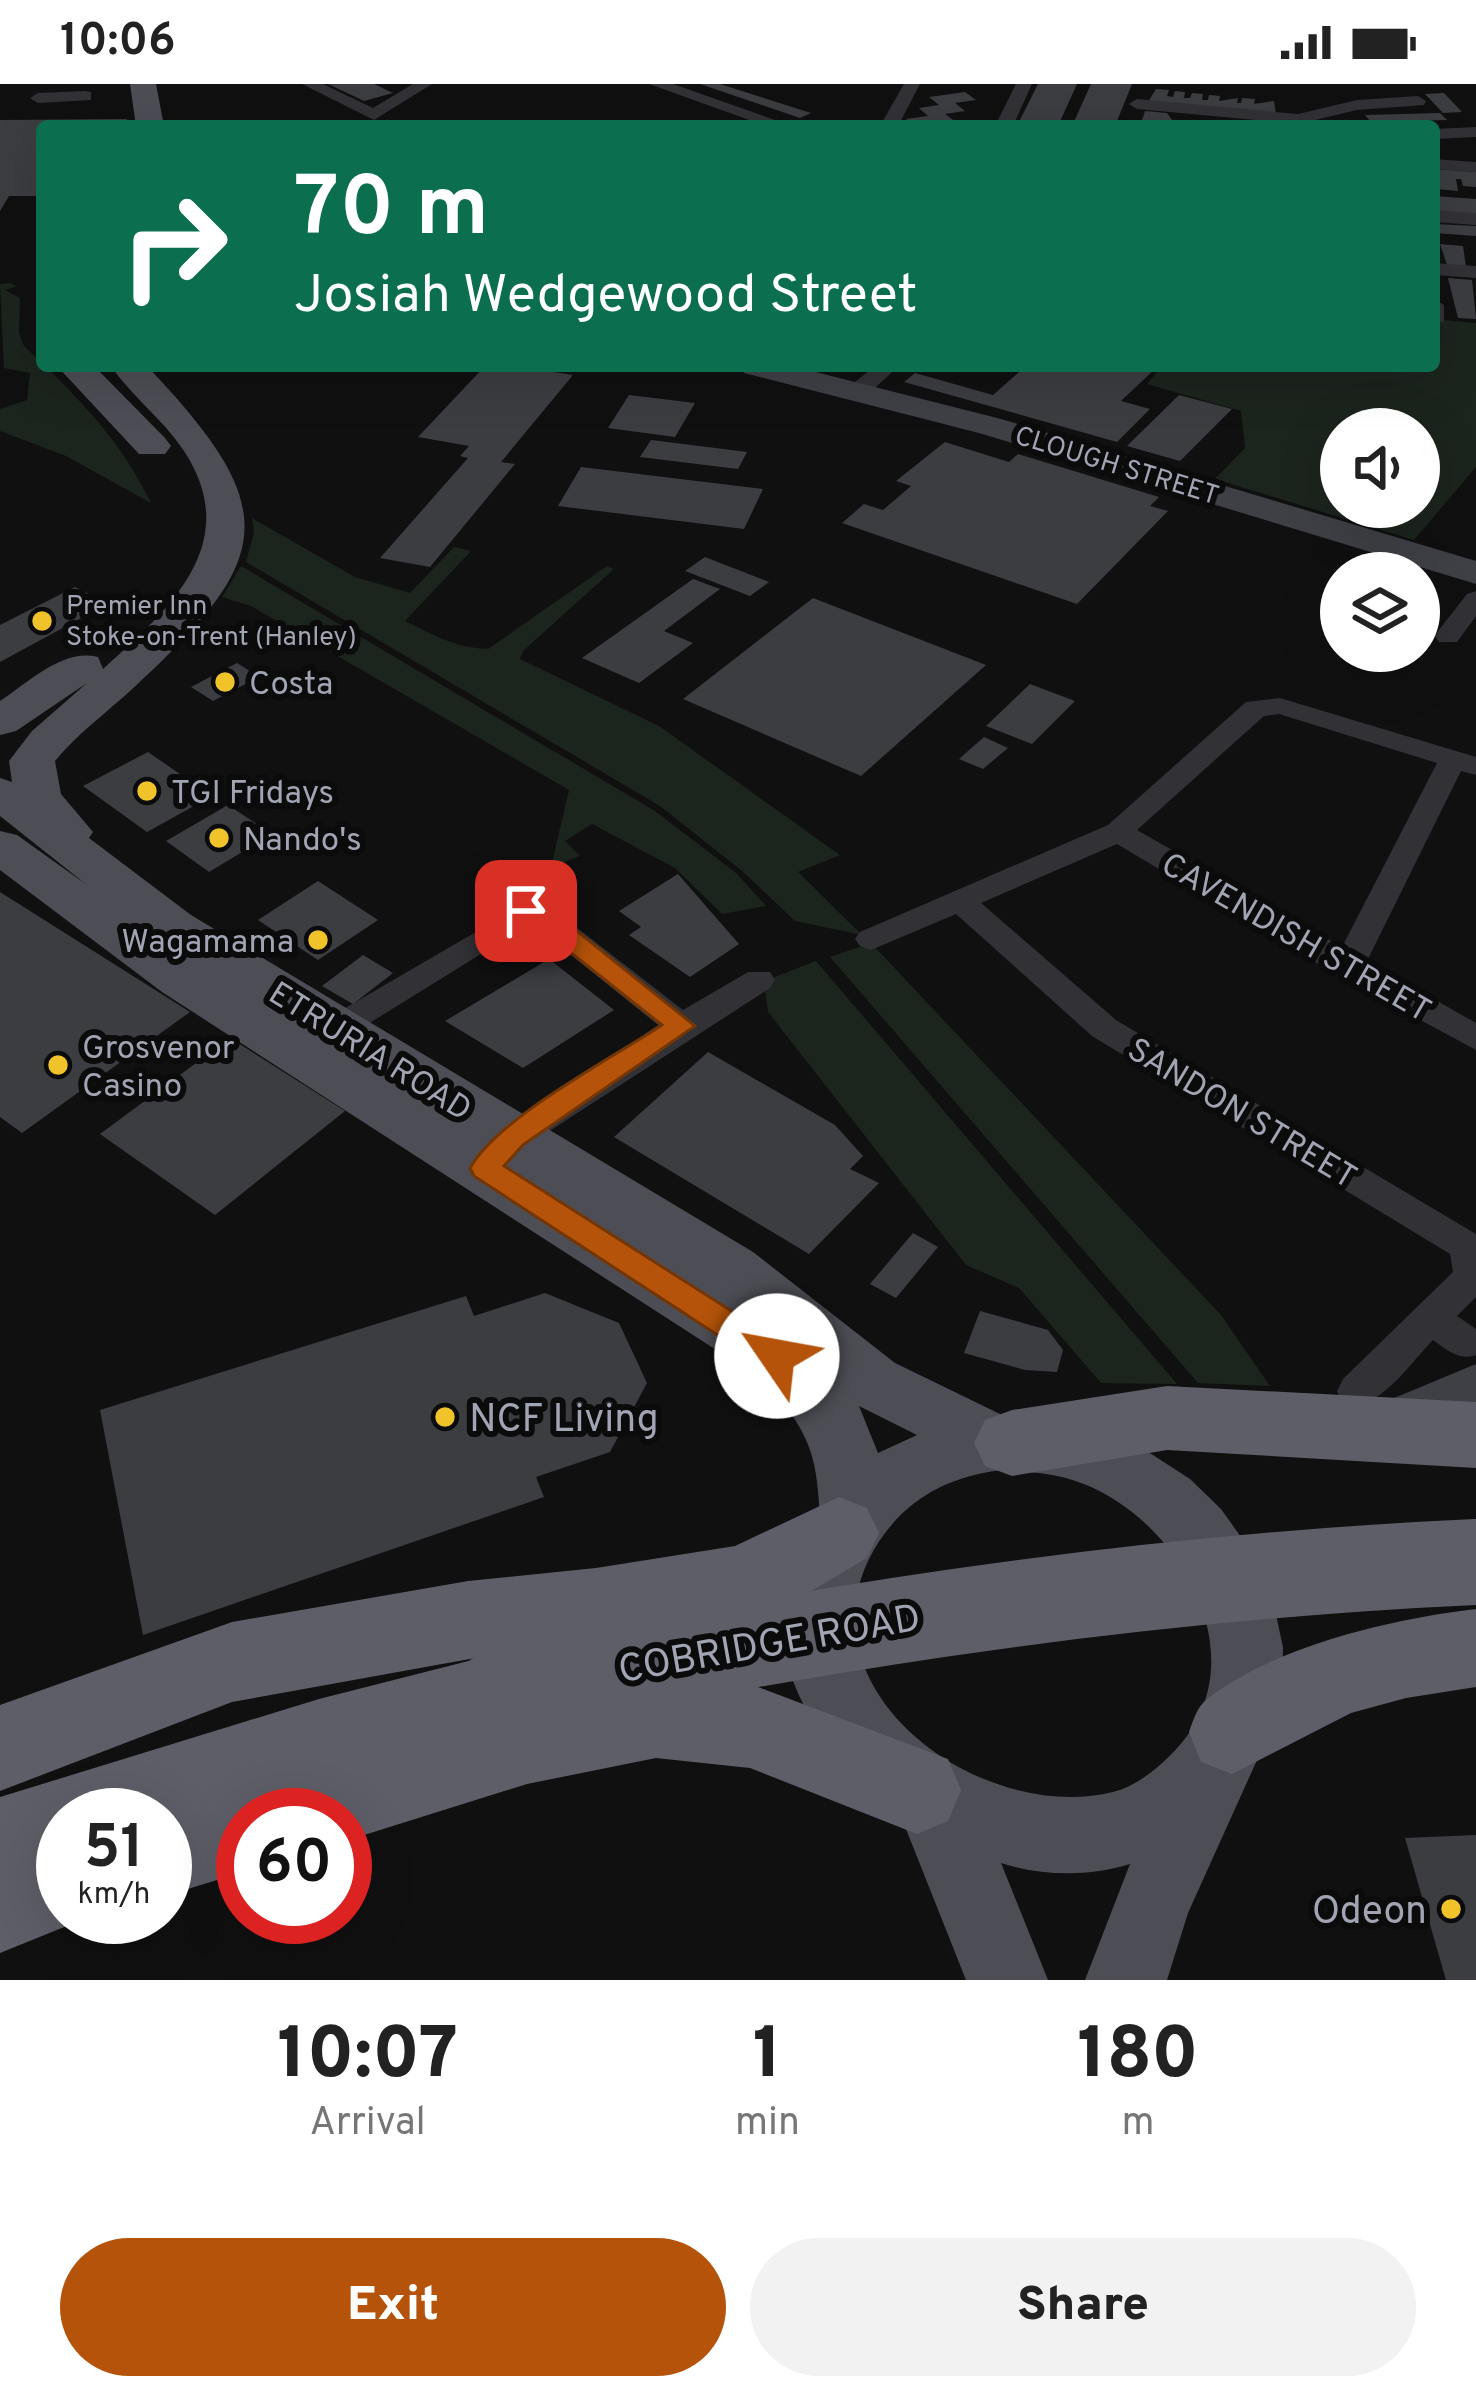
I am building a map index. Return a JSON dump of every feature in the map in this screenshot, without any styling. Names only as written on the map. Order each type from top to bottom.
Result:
[{"type":"highway","points":[[1004,1443],[1167,1418],[1371,1410],[1476,1435]]},
{"type":"highway","points":[[0,1748],[232,1662],[468,1619],[596,1606],[736,1583],[784,1564],[846,1525]]},
{"type":"highway","name":"COBRIDGE ROAD","points":[[167,1788],[319,1741],[495,1695],[759,1640],[1197,1577],[1476,1562]]},
{"type":"highway","points":[[1227,1743],[1340,1672],[1476,1648]]},
{"type":"highway","points":[[372,1788],[526,1742],[656,1716],[751,1726],[924,1794]]},
{"type":"highway","points":[[0,1842],[36,1829]]},
{"type":"highway","points":[[0,1907],[36,1893]]},
{"type":"main road","points":[[143,84],[150,120]]},
{"type":"main road","points":[[80,372],[174,469]]},
{"type":"main road","points":[[0,721],[104,650],[167,592],[179,572],[191,532],[174,469],[102,372]]},
{"type":"main road","points":[[111,879],[38,798],[32,761],[53,730],[149,650],[204,590],[229,533],[219,481],[200,450],[133,372]]},
{"type":"main road","points":[[0,747],[149,650]]},
{"type":"main road","name":"ETRURIA ROAD","points":[[0,793],[173,927],[335,1029],[806,1381],[844,1439],[853,1475],[846,1525]]},
{"type":"main road","name":"ETRURIA ROAD","points":[[0,846],[181,979],[499,1153],[731,1269],[872,1382],[1004,1443]]},
{"type":"main road","points":[[1126,1980],[1151,1906],[1227,1743],[1246,1693],[1246,1630],[1228,1577],[1199,1531],[1150,1486],[1111,1464],[1054,1446],[1004,1443],[962,1448],[915,1465],[881,1489],[846,1525],[826,1561],[819,1595],[823,1653],[831,1680],[858,1729],[879,1756],[924,1794],[970,1820],[1006,1831],[1057,1837],[1096,1834],[1165,1809],[1194,1787],[1227,1743]]},
{"type":"main road","points":[[924,1794],[967,1875],[1007,1980]]},
{"type":"street","points":[[310,84],[374,115],[424,84]]},
{"type":"street","points":[[662,84],[766,120]]},
{"type":"street","points":[[892,120],[912,84]]},
{"type":"street","points":[[1007,120],[1024,84]]},
{"type":"street","points":[[1132,120],[1144,84]]},
{"type":"street","points":[[27,116],[42,91],[86,97]]},
{"type":"street","points":[[1276,120],[1357,105],[1418,101]]},
{"type":"street","points":[[1137,104],[1248,120]]},
{"type":"street","points":[[1440,134],[1476,132]]},
{"type":"street","points":[[1440,164],[1476,167]]},
{"type":"street","points":[[1440,216],[1476,219]]},
{"type":"street","points":[[1440,269],[1476,272]]},
{"type":"street","name":"CLOUGH STREET","points":[[780,372],[990,426],[1476,573]]},
{"type":"street","points":[[858,391],[881,372]]},
{"type":"street","points":[[1448,636],[1476,599]]},
{"type":"street","points":[[871,938],[1118,832],[1256,708],[1280,706],[1464,762],[1348,967]]},
{"type":"street","name":"CAVENDISH STREET","points":[[1118,832],[1476,1038]]},
{"type":"street","name":"SANDON STREET","points":[[961,902],[1104,1028],[1463,1244],[1472,1254],[1473,1274],[1431,1319],[1371,1410]]},
{"type":"street","points":[[335,1029],[526,911],[538,913],[681,1026]]},
{"type":"street","points":[[499,1153],[681,1026],[759,980]]},
{"type":"street","points":[[1371,1410],[1471,1366],[1431,1319]]},
{"type":"shaded area","points":[[0,284],[17,286],[5,290],[20,298],[19,333],[36,358],[36,372],[50,372],[79,400],[110,436],[151,503],[66,456],[0,431],[0,409],[27,400],[30,373],[4,368]]},
{"type":"shaded area","points":[[1440,320],[1476,323],[1476,467],[1440,509],[1440,408],[1320,408],[1320,511],[1215,479],[1245,448],[1241,411],[1147,384],[1157,372],[1440,372]]},
{"type":"shaded area","points":[[252,518],[355,577],[410,593],[454,547],[471,551],[405,621],[445,640],[477,648],[488,649],[607,566],[614,569],[523,651],[520,659],[659,726],[840,855],[798,872],[862,935],[795,921],[741,870],[660,806],[246,562],[254,532]]},
{"type":"shaded area","points":[[1375,528],[1424,528],[1414,540]]},
{"type":"shaded area","points":[[241,566],[655,811],[736,873],[766,906],[722,914],[675,868],[592,824],[565,841],[580,856],[551,867],[569,790],[251,606],[222,597]]},
{"type":"shaded area","points":[[871,943],[1221,1315],[1270,1386],[1198,1383],[830,957]]},
{"type":"shaded area","points":[[816,961],[1177,1384],[1101,1383],[1019,1288],[966,1265],[768,1012],[764,981]]},
{"type":"building","points":[[328,84],[374,84],[393,93],[364,101]]},
{"type":"building","points":[[700,84],[720,84],[811,113],[800,118]]},
{"type":"building","points":[[1038,84],[1077,84],[1061,120],[1020,120]]},
{"type":"building","points":[[1091,84],[1132,84],[1117,120],[1075,120]]},
{"type":"building","points":[[1156,89],[1169,90],[1167,96],[1173,97],[1175,91],[1185,92],[1184,98],[1203,94],[1202,100],[1209,95],[1220,96],[1219,101],[1238,98],[1237,103],[1242,98],[1255,99],[1254,104],[1274,101],[1276,114],[1148,102]]},
{"type":"building","points":[[965,92],[976,100],[955,103],[965,111],[945,114],[953,120],[906,119],[928,116],[919,108],[939,105],[929,97]]},
{"type":"building","points":[[1444,93],[1462,112],[1443,113],[1425,94]]},
{"type":"building","points":[[1145,111],[1167,113],[1172,120],[1142,120]]},
{"type":"building","points":[[1440,113],[1447,120],[1369,120],[1365,115]]},
{"type":"building","points":[[127,119],[36,120],[36,196],[9,196],[0,211],[0,120]]},
{"type":"building","points":[[1440,169],[1476,172],[1476,187],[1463,186],[1456,179],[1458,191],[1440,189]]},
{"type":"building","points":[[1440,196],[1476,199],[1476,214],[1440,211]]},
{"type":"building","points":[[1440,224],[1476,226],[1476,236],[1440,233]]},
{"type":"building","points":[[1440,244],[1463,246],[1466,267],[1447,265]]},
{"type":"building","points":[[1448,278],[1472,280],[1476,319],[1458,318]]},
{"type":"building","points":[[479,372],[573,375],[501,462],[515,464],[430,567],[380,558],[468,458],[460,456],[469,446],[418,437]]},
{"type":"building","points":[[1019,372],[1152,372],[1121,401],[1150,409],[1117,442],[904,382],[915,373],[993,395]]},
{"type":"building","points":[[629,395],[695,403],[675,437],[608,428]]},
{"type":"building","points":[[1179,395],[1232,409],[1180,461],[1127,446]]},
{"type":"building","points":[[651,440],[747,452],[738,469],[640,457]]},
{"type":"building","points":[[945,442],[1009,462],[1018,454],[1159,497],[1150,506],[1168,511],[1077,604],[842,523],[864,504],[883,510],[911,486],[896,481]]},
{"type":"building","points":[[581,467],[763,489],[744,529],[558,506]]},
{"type":"building","points":[[705,557],[769,582],[750,596],[685,571]]},
{"type":"building","points":[[693,579],[720,589],[664,631],[693,643],[639,683],[582,658]]},
{"type":"building","name":"Premier Inn Stoke-on-Trent (Hanley)","points":[[75,587],[107,604],[0,662],[0,625]]},
{"type":"building","points":[[813,598],[986,665],[861,776],[683,699]]},
{"type":"building","name":"Costa","points":[[237,663],[259,677],[213,701],[191,687]]},
{"type":"building","points":[[1030,684],[1075,701],[1032,744],[986,726]]},
{"type":"building","points":[[984,737],[1008,748],[983,769],[959,759]]},
{"type":"building","name":"TGI Fridays","points":[[148,752],[212,796],[147,832],[83,786]]},
{"type":"building","name":"Nando's","points":[[228,805],[272,834],[209,872],[166,841]]},
{"type":"building","points":[[678,874],[739,944],[690,977],[629,935],[641,927],[619,911]]},
{"type":"building","name":"Wagamama","points":[[318,881],[378,920],[318,960],[258,920]]},
{"type":"building","name":"Grosvenor Casino","points":[[0,892],[190,1012],[22,1133],[0,1117]]},
{"type":"building","points":[[363,955],[393,973],[353,1004],[322,986]]},
{"type":"building","points":[[549,959],[614,1010],[523,1068],[445,1021]]},
{"type":"building","points":[[230,1038],[345,1111],[215,1215],[100,1134]]},
{"type":"building","points":[[708,1052],[835,1125],[863,1156],[850,1169],[879,1183],[809,1254],[614,1137]]},
{"type":"building","points":[[913,1233],[938,1247],[896,1298],[870,1284]]},
{"type":"building","name":"NCF Living","points":[[545,1293],[619,1323],[647,1383],[610,1452],[536,1477],[544,1497],[143,1635],[100,1410],[466,1296],[474,1316]]},
{"type":"building","points":[[980,1311],[1048,1330],[1063,1350],[1057,1372],[1025,1370],[964,1353]]},
{"type":"building","name":"Odeon","points":[[1476,1835],[1476,1980],[1446,1980],[1405,1838]]},
{"type":"place","name":"Premier Inn Stoke-on-Trent (Hanley)","points":[[42,621]]},
{"type":"place","name":"Costa","points":[[225,682]]},
{"type":"place","name":"TGI Fridays","points":[[147,791]]},
{"type":"place","name":"Nando's","points":[[219,838]]},
{"type":"place","name":"Wagamama","points":[[318,940]]},
{"type":"place","name":"Grosvenor Casino","points":[[58,1065]]},
{"type":"place","name":"NCF Living","points":[[445,1417]]},
{"type":"place","name":"Odeon","points":[[1451,1909]]},
{"type":"route","points":[[526,911],[538,913],[681,1026],[513,1138],[484,1168],[777,1356]]}]
